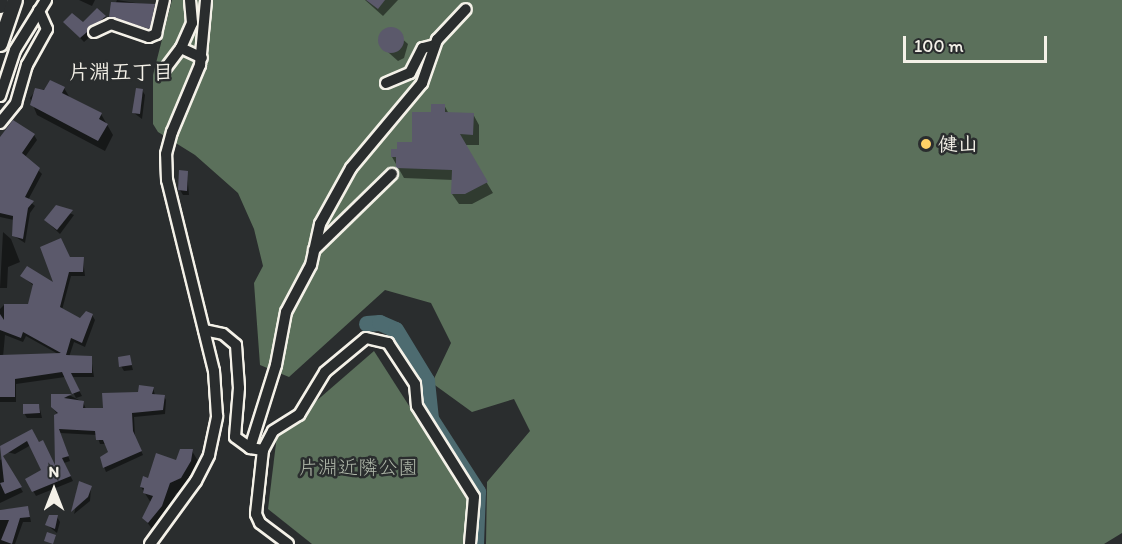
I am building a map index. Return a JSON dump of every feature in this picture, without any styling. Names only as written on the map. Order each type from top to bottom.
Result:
[{"type":"main road","points":[[0,6],[1,0]]},
{"type":"main road","points":[[0,44],[15,0]]},
{"type":"street","points":[[0,96],[15,50],[46,0]]},
{"type":"street","points":[[94,32],[111,24],[149,37],[156,34],[164,0]]},
{"type":"street","points":[[165,69],[181,48],[192,23],[190,0]]},
{"type":"street","points":[[150,544],[196,481],[214,438],[216,389],[167,180],[166,154],[201,58],[206,0]]},
{"type":"street","points":[[250,448],[276,365],[286,312],[311,266],[320,224],[351,168],[422,83],[435,45],[466,9]]},
{"type":"street","points":[[0,123],[16,102],[27,65],[47,29],[39,12]]},
{"type":"street","points":[[386,83],[410,73],[423,48],[435,45]]},
{"type":"street","points":[[181,48],[201,58]]},
{"type":"street","points":[[314,250],[392,174]]},
{"type":"street","points":[[204,330],[223,334],[236,345],[239,388],[235,437],[250,448],[262,450]]},
{"type":"street","points":[[288,544],[260,524],[256,514],[262,450],[273,431],[299,415],[325,372],[366,338],[388,343],[415,384],[417,406],[474,497],[470,544]]},
{"type":"green space","points":[[172,0],[1122,0],[1122,533],[1104,544],[486,544],[487,482],[530,431],[514,399],[472,412],[432,383],[451,343],[431,303],[385,290],[289,377],[260,365],[254,283],[263,266],[254,229],[238,193],[195,155],[158,132],[153,124],[153,75]]},
{"type":"green space","name":"片淵近隣公園","points":[[374,351],[468,498],[464,544],[312,544],[268,509],[277,435]]},
{"type":"building","points":[[366,0],[385,0],[378,9]]},
{"type":"building","points":[[111,2],[155,4],[150,29],[109,17]]},
{"type":"building","points":[[97,8],[106,16],[80,38],[63,22],[72,13],[83,22]]},
{"type":"building","points":[[391,27],[400,31],[404,40],[400,49],[391,53],[382,49],[378,40],[382,31]]},
{"type":"building","points":[[50,80],[65,87],[62,93],[102,113],[99,119],[108,124],[98,141],[30,105],[35,88],[44,90]]},
{"type":"building","points":[[136,88],[143,89],[140,114],[132,113]]},
{"type":"building","points":[[431,104],[445,104],[445,112],[474,113],[473,135],[460,134],[488,182],[465,194],[451,194],[452,170],[396,168],[396,157],[391,157],[391,149],[397,149],[397,142],[412,142],[412,112],[431,112]]},
{"type":"building","points":[[13,120],[35,134],[22,153],[40,168],[25,197],[34,201],[28,208],[23,239],[12,236],[13,216],[0,213],[0,137]]},
{"type":"building","points":[[179,170],[188,171],[187,191],[178,190]]},
{"type":"building","points":[[56,205],[73,210],[57,230],[44,220]]},
{"type":"building","points":[[61,238],[70,257],[84,257],[83,272],[69,272],[60,307],[80,318],[86,311],[93,314],[82,343],[71,338],[66,355],[92,356],[92,373],[71,373],[80,391],[72,394],[62,372],[15,379],[15,397],[0,397],[0,355],[61,353],[23,332],[21,338],[0,330],[0,314],[4,320],[4,304],[28,304],[33,284],[20,276],[27,266],[53,282],[40,247]]},
{"type":"building","points":[[130,355],[132,365],[119,367],[118,357]]},
{"type":"building","points":[[139,385],[154,387],[152,394],[165,395],[163,410],[132,413],[133,431],[142,451],[103,468],[100,457],[108,452],[103,440],[96,440],[95,431],[59,429],[69,456],[62,458],[71,476],[32,492],[25,479],[41,470],[27,441],[3,456],[22,487],[5,494],[0,483],[4,482],[0,446],[32,429],[39,442],[43,440],[55,465],[54,415],[58,413],[51,407],[51,394],[72,394],[64,398],[84,401],[83,408],[103,408],[102,393],[138,392]]},
{"type":"building","points":[[23,404],[39,404],[40,413],[23,414]]},
{"type":"building","points":[[180,449],[193,449],[191,461],[181,478],[170,483],[162,506],[148,523],[142,518],[153,496],[143,493],[144,488],[140,487],[143,476],[148,478],[156,453],[176,460]]},
{"type":"building","points":[[79,481],[92,486],[88,497],[71,512]]},
{"type":"building","points":[[28,506],[30,517],[20,518],[12,544],[1,540],[9,520],[0,520],[0,510]]},
{"type":"building","points":[[49,515],[58,515],[55,529],[45,525]]},
{"type":"building","points":[[47,532],[56,535],[53,544],[44,541]]},
{"type":"waterway","points":[[367,324],[380,323],[396,330],[427,381],[431,419],[478,492],[476,544]]},
{"type":"place","name":"健山","points":[[926,144]]},
{"type":"district","name":"片淵五丁目","points":[[121,72]]}]
